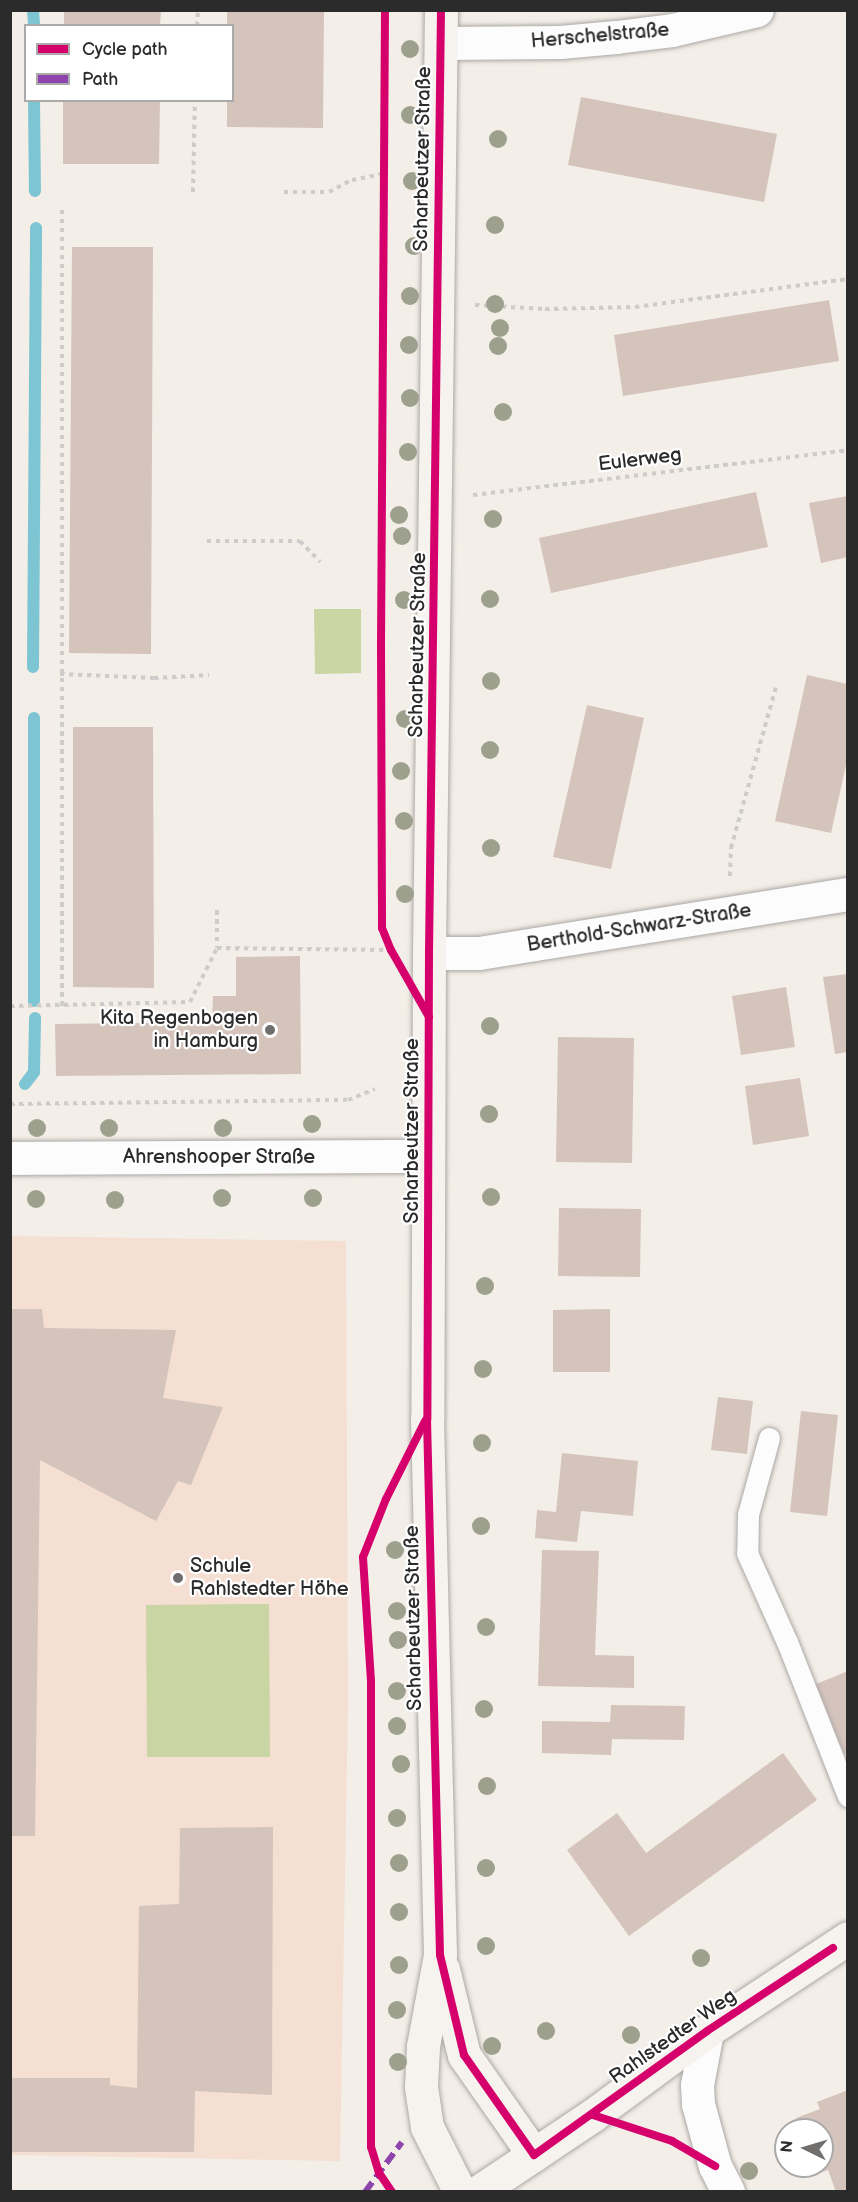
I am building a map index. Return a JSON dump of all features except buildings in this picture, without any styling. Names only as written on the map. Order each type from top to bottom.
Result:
[{"type":"main road","name":"Scharbeutzer Straße","points":[[441,10],[429,953],[427,1431],[440,1955],[423,2046],[421,2087],[427,2127],[460,2192]]},
{"type":"main road","name":"Rahlstedter Weg","points":[[478,2192],[534,2155],[707,2031],[848,1938]]},
{"type":"main road","name":"Scharbeutzer Straße","points":[[440,1955],[464,2055],[534,2155]]},
{"type":"street","name":"Herschelstraße","points":[[441,43],[561,42],[616,37],[672,30],[757,10]]},
{"type":"street","name":"Berthold-Schwarz-Straße","points":[[429,953],[479,953],[848,894]]},
{"type":"street","name":"Ahrenshooper Straße","points":[[10,1158],[428,1156]]},
{"type":"street","points":[[707,2031],[697,2085],[701,2121],[722,2179]]},
{"type":"lane","points":[[769,1438],[748,1514],[747,1553],[787,1642],[848,1796]]},
{"type":"path","points":[[193,192],[195,102]]},
{"type":"path","points":[[284,192],[329,192],[352,180],[383,174]]},
{"type":"path","points":[[62,209],[60,674],[62,1006]]},
{"type":"path","points":[[438,303],[546,309],[635,308],[848,279]]},
{"type":"path","points":[[207,542],[300,541],[320,562]]},
{"type":"path","points":[[60,674],[154,678],[209,675]]},
{"type":"path","points":[[736,912],[730,884],[731,848],[776,687]]},
{"type":"path","points":[[10,1006],[190,1002],[217,948],[217,910]]},
{"type":"path","points":[[217,948],[391,950],[429,953]]},
{"type":"path","points":[[391,950],[396,960]]},
{"type":"path","points":[[10,1104],[348,1100],[375,1089]]},
{"type":"shaded area","name":"Schule Rahlstedter Höhe","points":[[11,1236],[346,1241],[348,1702],[340,2161],[11,2155]]},
{"type":"green space","points":[[314,609],[361,609],[361,673],[315,674]]},
{"type":"green space","points":[[269,1604],[270,1757],[147,1757],[146,1605]]},
{"type":"waterway","points":[[33,10],[34,24]]},
{"type":"waterway","points":[[34,102],[35,191]]},
{"type":"waterway","points":[[33,667],[36,228]]},
{"type":"waterway","points":[[34,718],[34,1001]]},
{"type":"waterway","points":[[25,1084],[34,1072],[35,1018]]},
{"type":"marked path","points":[[365,2192],[402,2142]]},
{"type":"cycle path","points":[[385,10],[381,641],[382,928],[391,950],[429,1017]]},
{"type":"cycle path","points":[[441,10],[429,953],[427,1419],[440,1955],[464,2055],[534,2155],[707,2031],[833,1948]]},
{"type":"cycle path","points":[[392,2192],[379,2173],[371,2147],[371,1681],[363,1557],[386,1499],[425,1421]]},
{"type":"cycle path","points":[[593,2115],[672,2141],[715,2166]]},
{"type":"place","name":"Kita Regenbogen in Hamburg","points":[[270,1030]]},
{"type":"place","name":"Schule Rahlstedter Höhe","points":[[178,1578]]}]
